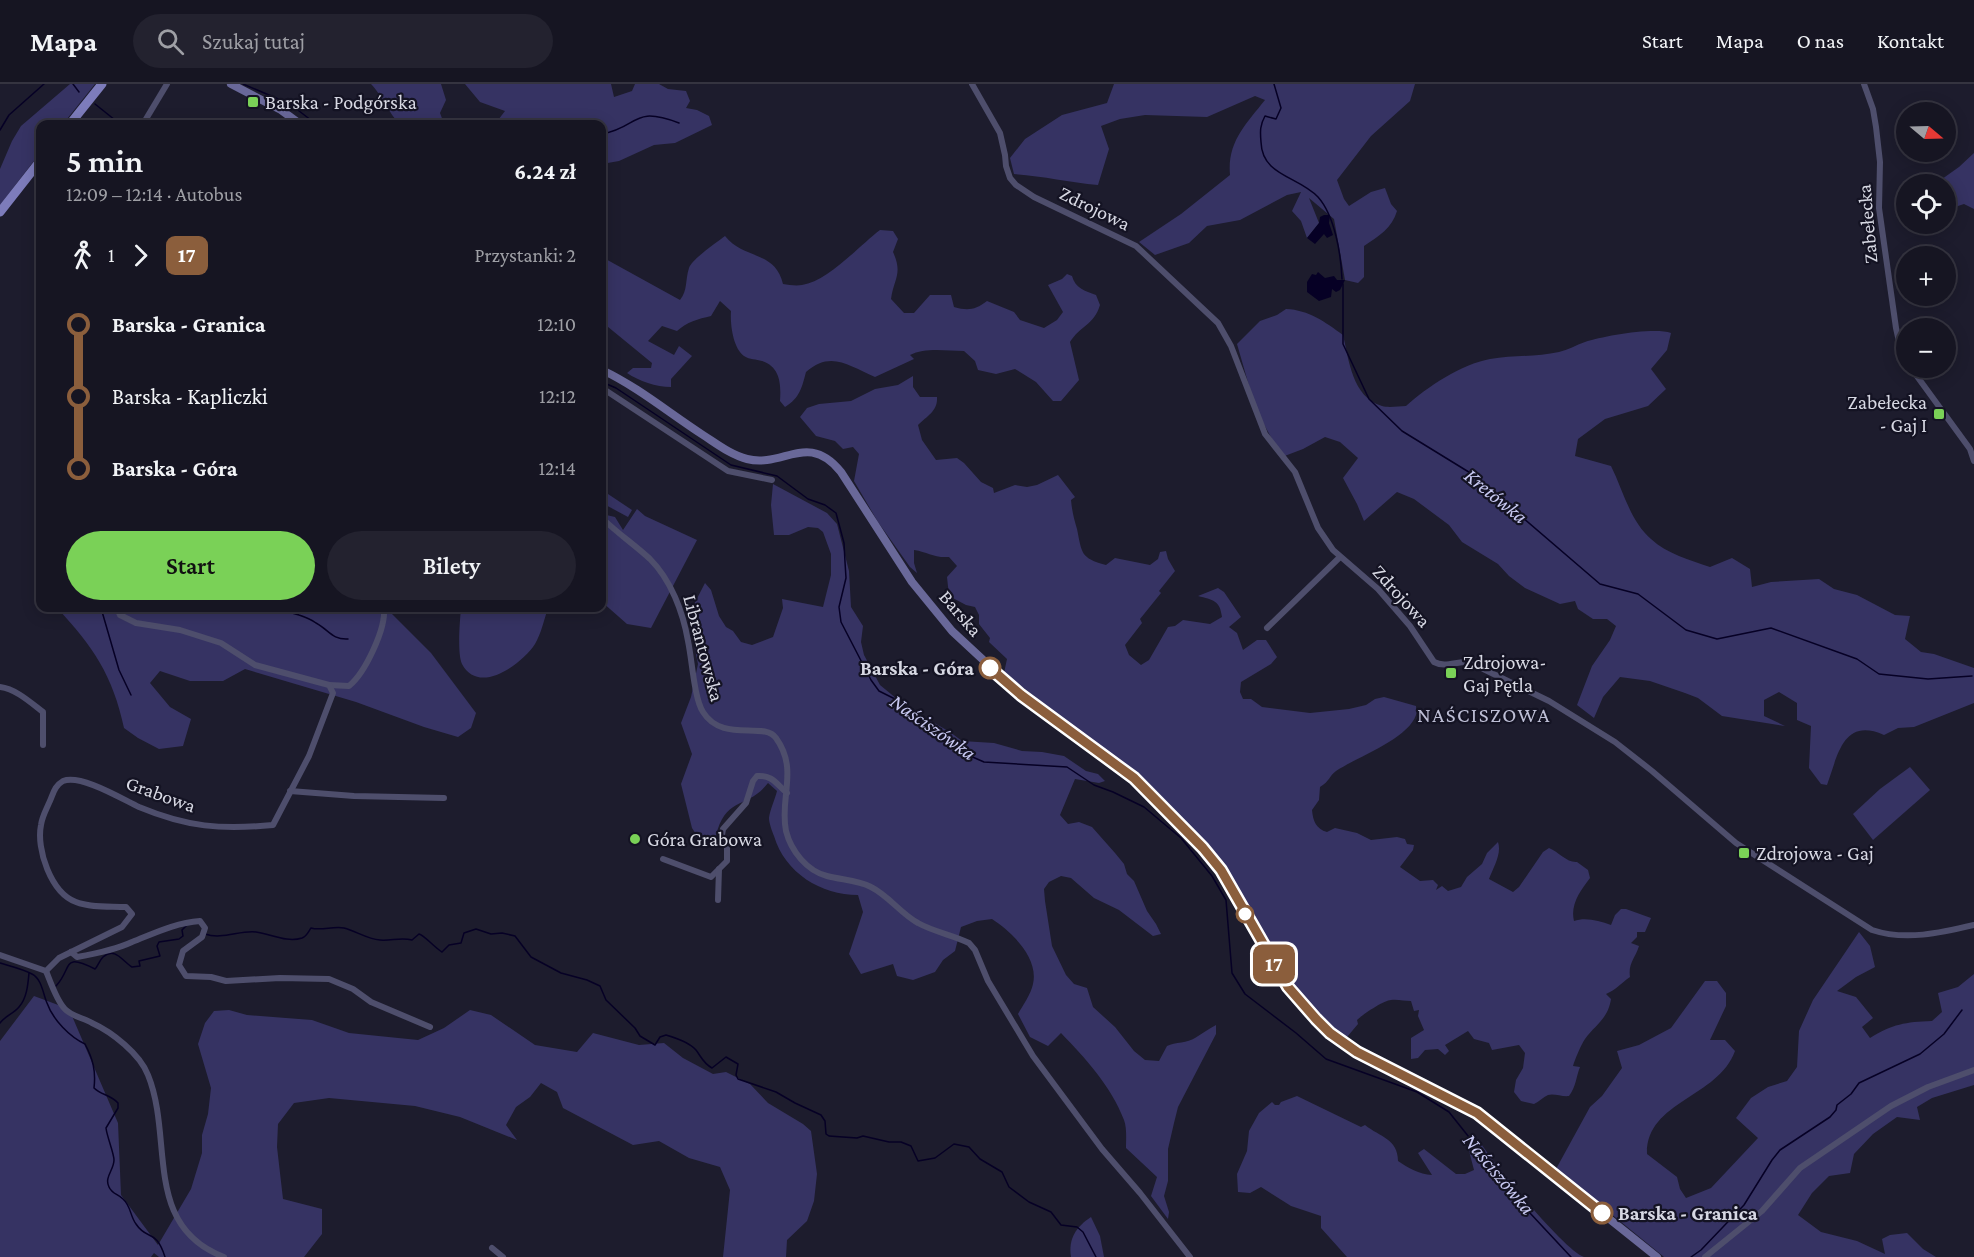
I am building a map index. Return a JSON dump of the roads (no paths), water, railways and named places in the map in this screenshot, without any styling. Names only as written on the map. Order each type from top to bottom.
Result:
[{"type":"main road","points":[[73,120],[102,84]]},
{"type":"main road","points":[[0,212],[36,166]]},
{"type":"street","points":[[145,120],[167,84]]},
{"type":"street","points":[[231,84],[280,110],[294,120]]},
{"type":"street","name":"Zdrojowa","points":[[972,84],[1000,132],[1006,166],[1010,178],[1016,185],[1034,197],[1136,246],[1218,322],[1231,346],[1265,434],[1295,472],[1317,528],[1340,557],[1378,589],[1410,626],[1434,662],[1440,665],[1469,662],[1550,701],[1615,742],[1736,843],[1872,930],[1895,936],[1933,934],[1974,925]]},
{"type":"street","name":"Zabełecka","points":[[1864,84],[1873,109],[1876,127],[1880,162],[1879,208],[1896,328]]},
{"type":"street","name":"Barska","points":[[606,372],[629,384],[692,428],[736,455],[757,460],[807,452],[818,454],[832,462],[845,478],[912,582],[963,643],[1021,695],[1134,778],[1215,862],[1283,979],[1316,1019],[1357,1052],[1477,1113],[1657,1257]]},
{"type":"street","points":[[1918,378],[1970,449],[1974,461]]},
{"type":"street","points":[[606,391],[728,471],[772,480]]},
{"type":"street","name":"Librantowska","points":[[606,521],[648,557],[669,582],[687,635],[699,704],[709,720],[720,726],[742,731],[770,732],[783,750],[789,779],[786,831],[799,857],[809,867],[824,876],[871,887],[919,924],[969,943],[975,950],[988,981],[1033,1056],[1102,1149],[1190,1257]]},
{"type":"street","points":[[1267,628],[1340,557]]},
{"type":"street","points":[[119,612],[120,615],[136,623],[180,630],[221,643],[255,665],[329,685],[349,686],[358,677],[378,639],[384,612]]},
{"type":"street","name":"Grabowa","points":[[48,970],[59,958],[122,927],[132,914],[126,907],[76,902],[62,892],[47,868],[39,845],[41,824],[56,786],[65,781],[79,780],[141,807],[192,825],[226,829],[273,825],[309,756],[333,693],[329,685]]},
{"type":"street","points":[[0,687],[7,688],[27,699],[43,712],[42,746]]},
{"type":"street","points":[[663,859],[711,877],[727,861],[723,829],[746,803],[753,781],[758,776],[766,775],[774,779],[787,793]]},
{"type":"street","points":[[290,791],[354,796],[444,798]]},
{"type":"street","points":[[718,900],[719,869]]},
{"type":"street","points":[[71,952],[77,957],[92,955],[129,944],[158,931],[200,921],[205,928],[202,937],[183,951],[179,965],[186,976],[211,977],[226,981],[280,978],[328,979],[353,989],[371,1002],[430,1027]]},
{"type":"street","points":[[0,955],[48,970],[64,1009],[114,1035],[147,1071],[156,1103],[163,1170],[170,1205],[178,1221],[196,1242],[224,1257]]},
{"type":"street","points":[[1705,1257],[1762,1211],[1800,1168],[1891,1106],[1928,1087],[1974,1070]]},
{"type":"street","points":[[492,1248],[503,1257]]},
{"type":"waterway","points":[[0,130],[9,115],[44,84]]},
{"type":"waterway","points":[[73,84],[79,92]]},
{"type":"waterway","name":"Naściszówka","points":[[243,84],[290,104],[311,120]]},
{"type":"waterway","name":"Kretówka","points":[[1274,84],[1281,108],[1276,119],[1265,116],[1262,122],[1260,135],[1263,153],[1274,169],[1310,190],[1324,205],[1336,236],[1342,279]]},
{"type":"waterway","points":[[95,104],[115,120]]},
{"type":"waterway","points":[[606,133],[644,117],[652,116],[679,123]]},
{"type":"waterway","name":"Kretówka","points":[[1343,284],[1343,344],[1369,399],[1402,431],[1472,474],[1600,584],[1638,594],[1686,630],[1717,639],[1771,628],[1857,659],[1879,674],[1928,679],[1972,676]]},
{"type":"waterway","name":"Naściszówka","points":[[606,384],[616,388],[731,465],[777,476],[808,499],[825,505],[836,513],[844,543],[846,578],[839,607],[841,622],[879,691],[895,699],[913,719],[920,720],[959,745],[968,755],[984,762],[1067,767],[1094,785],[1144,807],[1181,838],[1212,876],[1226,900],[1232,973],[1245,994],[1326,1059],[1417,1092],[1449,1112],[1503,1184],[1571,1257]]},
{"type":"waterway","points":[[102,612],[119,670],[131,695]]},
{"type":"waterway","points":[[282,612],[312,620],[334,636],[348,639]]},
{"type":"waterway","points":[[56,986],[72,962],[95,969],[103,957],[111,953],[119,956],[132,967],[140,966],[139,961],[160,956],[157,946],[159,942],[179,939],[183,936],[182,930],[186,926]]},
{"type":"waterway","points":[[205,934],[218,936],[256,932],[285,939],[296,939],[305,936],[311,928],[340,928],[380,940],[412,940],[419,934],[442,952],[449,945],[461,943],[464,933],[476,929],[491,934],[502,933],[515,936],[531,957],[561,973],[600,986],[606,1000],[635,1028],[640,1036],[655,1045],[660,1037],[666,1035],[682,1041],[693,1047],[712,1068],[726,1057],[738,1064],[736,1075],[738,1079],[776,1092],[821,1115],[825,1121],[826,1134],[829,1136],[857,1138],[863,1136],[889,1142],[901,1142],[911,1146],[918,1161],[935,1158],[954,1144],[969,1147],[980,1159],[1002,1172],[1009,1187],[1029,1202],[1051,1212],[1061,1225],[1077,1227],[1083,1232],[1096,1257]]},
{"type":"waterway","points":[[0,963],[35,976],[58,1022],[85,1044],[93,1065],[94,1088],[118,1103],[118,1108],[106,1128],[114,1160],[108,1177],[109,1187],[126,1202],[140,1229],[155,1238],[165,1257]]},
{"type":"waterway","points":[[0,1023],[22,1003],[27,991],[29,973]]},
{"type":"waterway","points":[[1691,1257],[1701,1250],[1744,1205],[1780,1150],[1830,1117],[1837,1105],[1851,1094],[1859,1083],[1920,1054],[1944,1034],[1962,1010]]},
{"type":"place","name":"Barska - Podgórska","points":[[253,102]]},
{"type":"place","name":"Zabełecka - Gaj I","points":[[1939,414]]},
{"type":"place","name":"Barska - Góra","points":[[990,668]]},
{"type":"place","name":"Zdrojowa- Gaj Pętla","points":[[1451,673]]},
{"type":"place","name":"Góra Grabowa","points":[[635,839]]},
{"type":"place","name":"Zdrojowa - Gaj","points":[[1744,853]]},
{"type":"place","name":"Barska - Granica","points":[[1602,1213]]},
{"type":"district","name":"NAŚCISZOWA","points":[[1484,715]]}]
